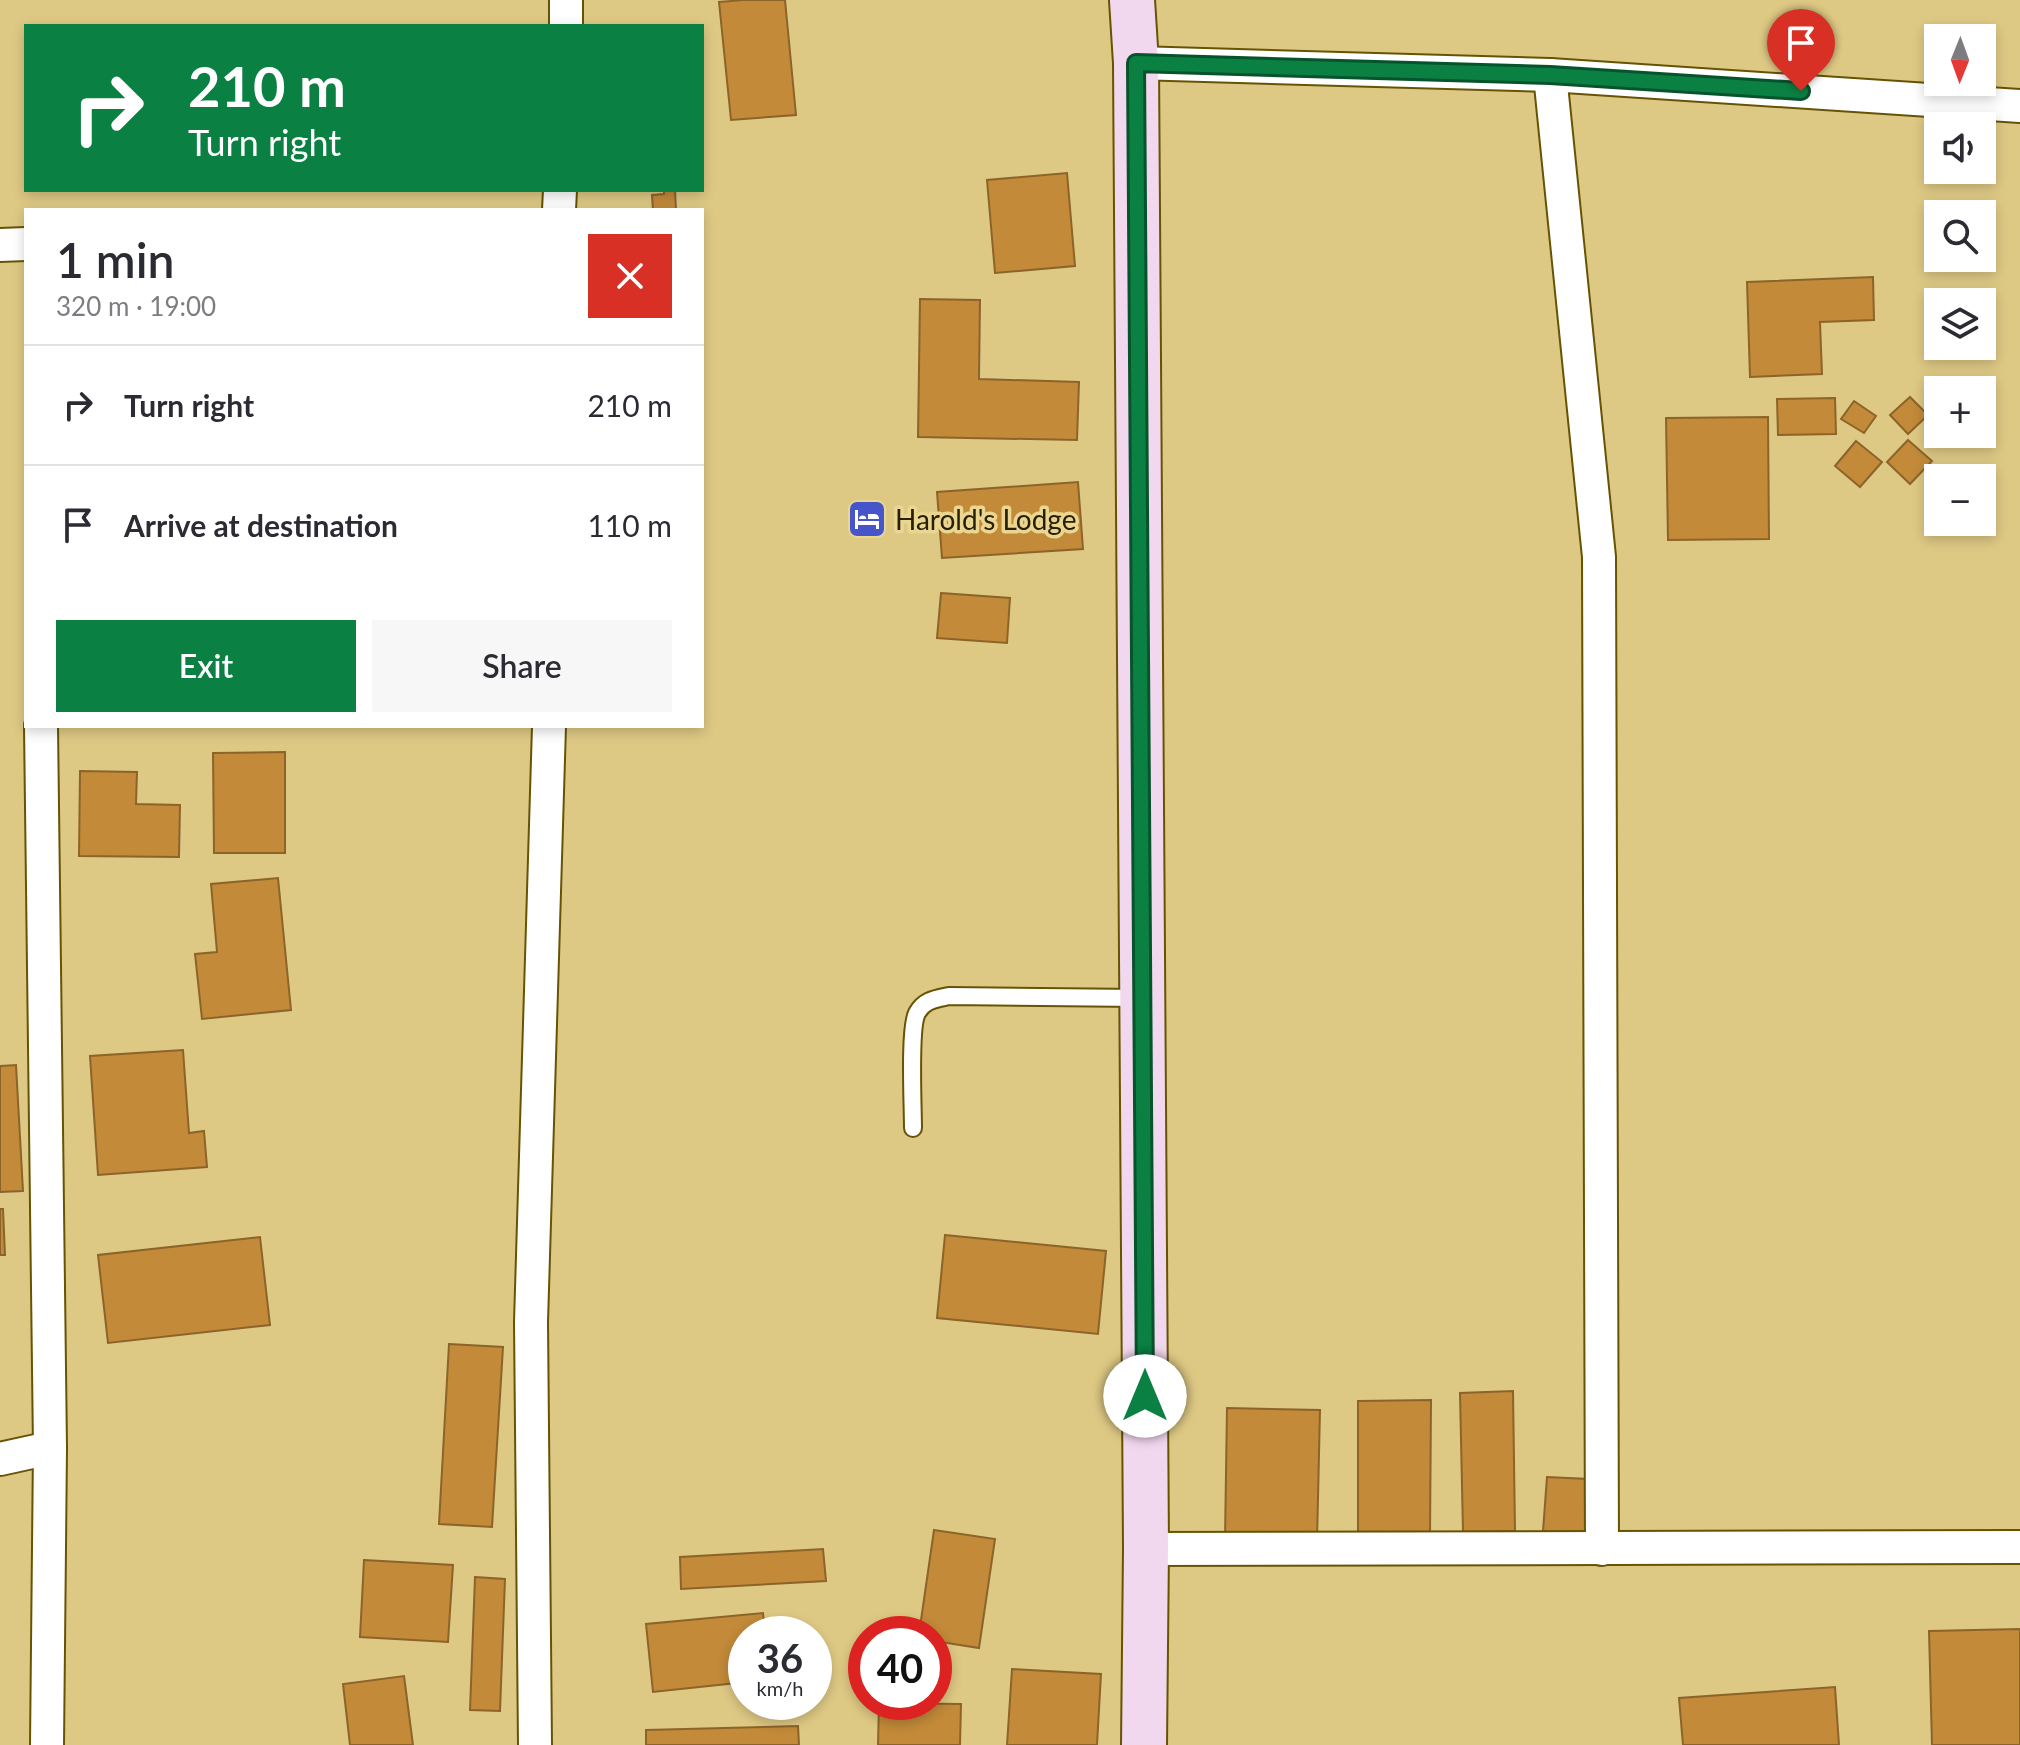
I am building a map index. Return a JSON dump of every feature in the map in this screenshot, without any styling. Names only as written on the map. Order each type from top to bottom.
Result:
[{"type":"street","points":[[566,0],[566,24]]},
{"type":"street","points":[[1132,0],[1136,63],[1146,1549],[1144,1745]]},
{"type":"street","points":[[1136,63],[1550,75],[2020,106]]},
{"type":"street","points":[[1550,75],[1599,557],[1602,1549]]},
{"type":"street","points":[[0,245],[24,244]]},
{"type":"street","points":[[41,728],[50,1448],[47,1745]]},
{"type":"street","points":[[535,1745],[531,1322],[549,728]]},
{"type":"street","points":[[0,1459],[50,1448]]},
{"type":"street","points":[[1146,1549],[2020,1547]]},
{"type":"lane","points":[[913,1128],[915,1015],[928,1000],[949,996],[1142,998]]},
{"type":"building","points":[[785,0],[796,115],[731,120],[719,2]]},
{"type":"building","points":[[1067,173],[1075,266],[995,273],[987,180]]},
{"type":"building","points":[[675,192],[676,208],[653,208],[652,195]]},
{"type":"building","points":[[1873,277],[1874,320],[1820,322],[1822,374],[1750,377],[1747,282]]},
{"type":"building","points":[[920,299],[980,300],[979,379],[1079,382],[1077,440],[918,437]]},
{"type":"building","points":[[1910,397],[1924,411],[1924,419],[1908,434],[1890,415]]},
{"type":"building","points":[[1835,398],[1836,434],[1778,435],[1777,399]]},
{"type":"building","points":[[1854,401],[1876,416],[1864,433],[1841,419]]},
{"type":"building","points":[[1768,417],[1769,539],[1668,540],[1666,418]]},
{"type":"building","points":[[1908,440],[1932,461],[1924,464],[1924,469],[1910,484],[1887,462]]},
{"type":"building","points":[[1856,441],[1882,462],[1860,487],[1835,466]]},
{"type":"building","points":[[1078,482],[1083,549],[942,558],[937,492]]},
{"type":"building","points":[[941,593],[1010,598],[1007,643],[937,638]]},
{"type":"building","points":[[285,752],[285,853],[214,853],[213,753]]},
{"type":"building","points":[[80,771],[137,772],[136,804],[180,805],[179,857],[79,856]]},
{"type":"building","points":[[278,878],[291,1010],[202,1019],[195,954],[217,952],[211,884]]},
{"type":"building","points":[[183,1050],[189,1133],[204,1131],[207,1167],[98,1175],[90,1056]]},
{"type":"building","points":[[16,1065],[23,1191],[0,1192],[0,1066]]},
{"type":"building","points":[[0,1209],[3,1209],[5,1255],[0,1255]]},
{"type":"building","points":[[945,1235],[1106,1251],[1098,1334],[937,1318]]},
{"type":"building","points":[[260,1237],[270,1325],[108,1343],[98,1255]]},
{"type":"building","points":[[449,1344],[503,1347],[492,1527],[439,1524]]},
{"type":"building","points":[[1513,1391],[1515,1531],[1463,1532],[1460,1393]]},
{"type":"building","points":[[1431,1400],[1430,1537],[1358,1538],[1358,1401]]},
{"type":"building","points":[[1227,1408],[1320,1410],[1317,1542],[1225,1540]]},
{"type":"building","points":[[1547,1477],[1589,1479],[1586,1534],[1543,1531]]},
{"type":"building","points":[[934,1530],[995,1539],[979,1648],[952,1644],[952,1616],[922,1616]]},
{"type":"building","points":[[823,1549],[826,1581],[681,1589],[680,1557]]},
{"type":"building","points":[[364,1560],[453,1565],[448,1642],[360,1637]]},
{"type":"building","points":[[475,1577],[505,1579],[500,1711],[470,1710]]},
{"type":"building","points":[[763,1613],[763,1616],[731,1616]]},
{"type":"building","points":[[728,1616],[728,1684],[653,1692],[646,1624]]},
{"type":"building","points":[[2020,1629],[2020,1745],[1932,1745],[1929,1631]]},
{"type":"building","points":[[1012,1669],[1101,1674],[1097,1745],[1007,1745]]},
{"type":"building","points":[[404,1676],[413,1745],[350,1745],[343,1684]]},
{"type":"building","points":[[1835,1687],[1839,1745],[1683,1745],[1679,1698]]},
{"type":"building","points":[[952,1704],[961,1704],[960,1745],[878,1745],[879,1720],[952,1720]]},
{"type":"building","points":[[798,1726],[799,1745],[646,1745],[646,1730]]},
{"type":"place","name":"Harold's Lodge","points":[[867,519]]},
{"type":"route","points":[[1145,1396],[1136,63],[1550,75],[1801,91]]}]
